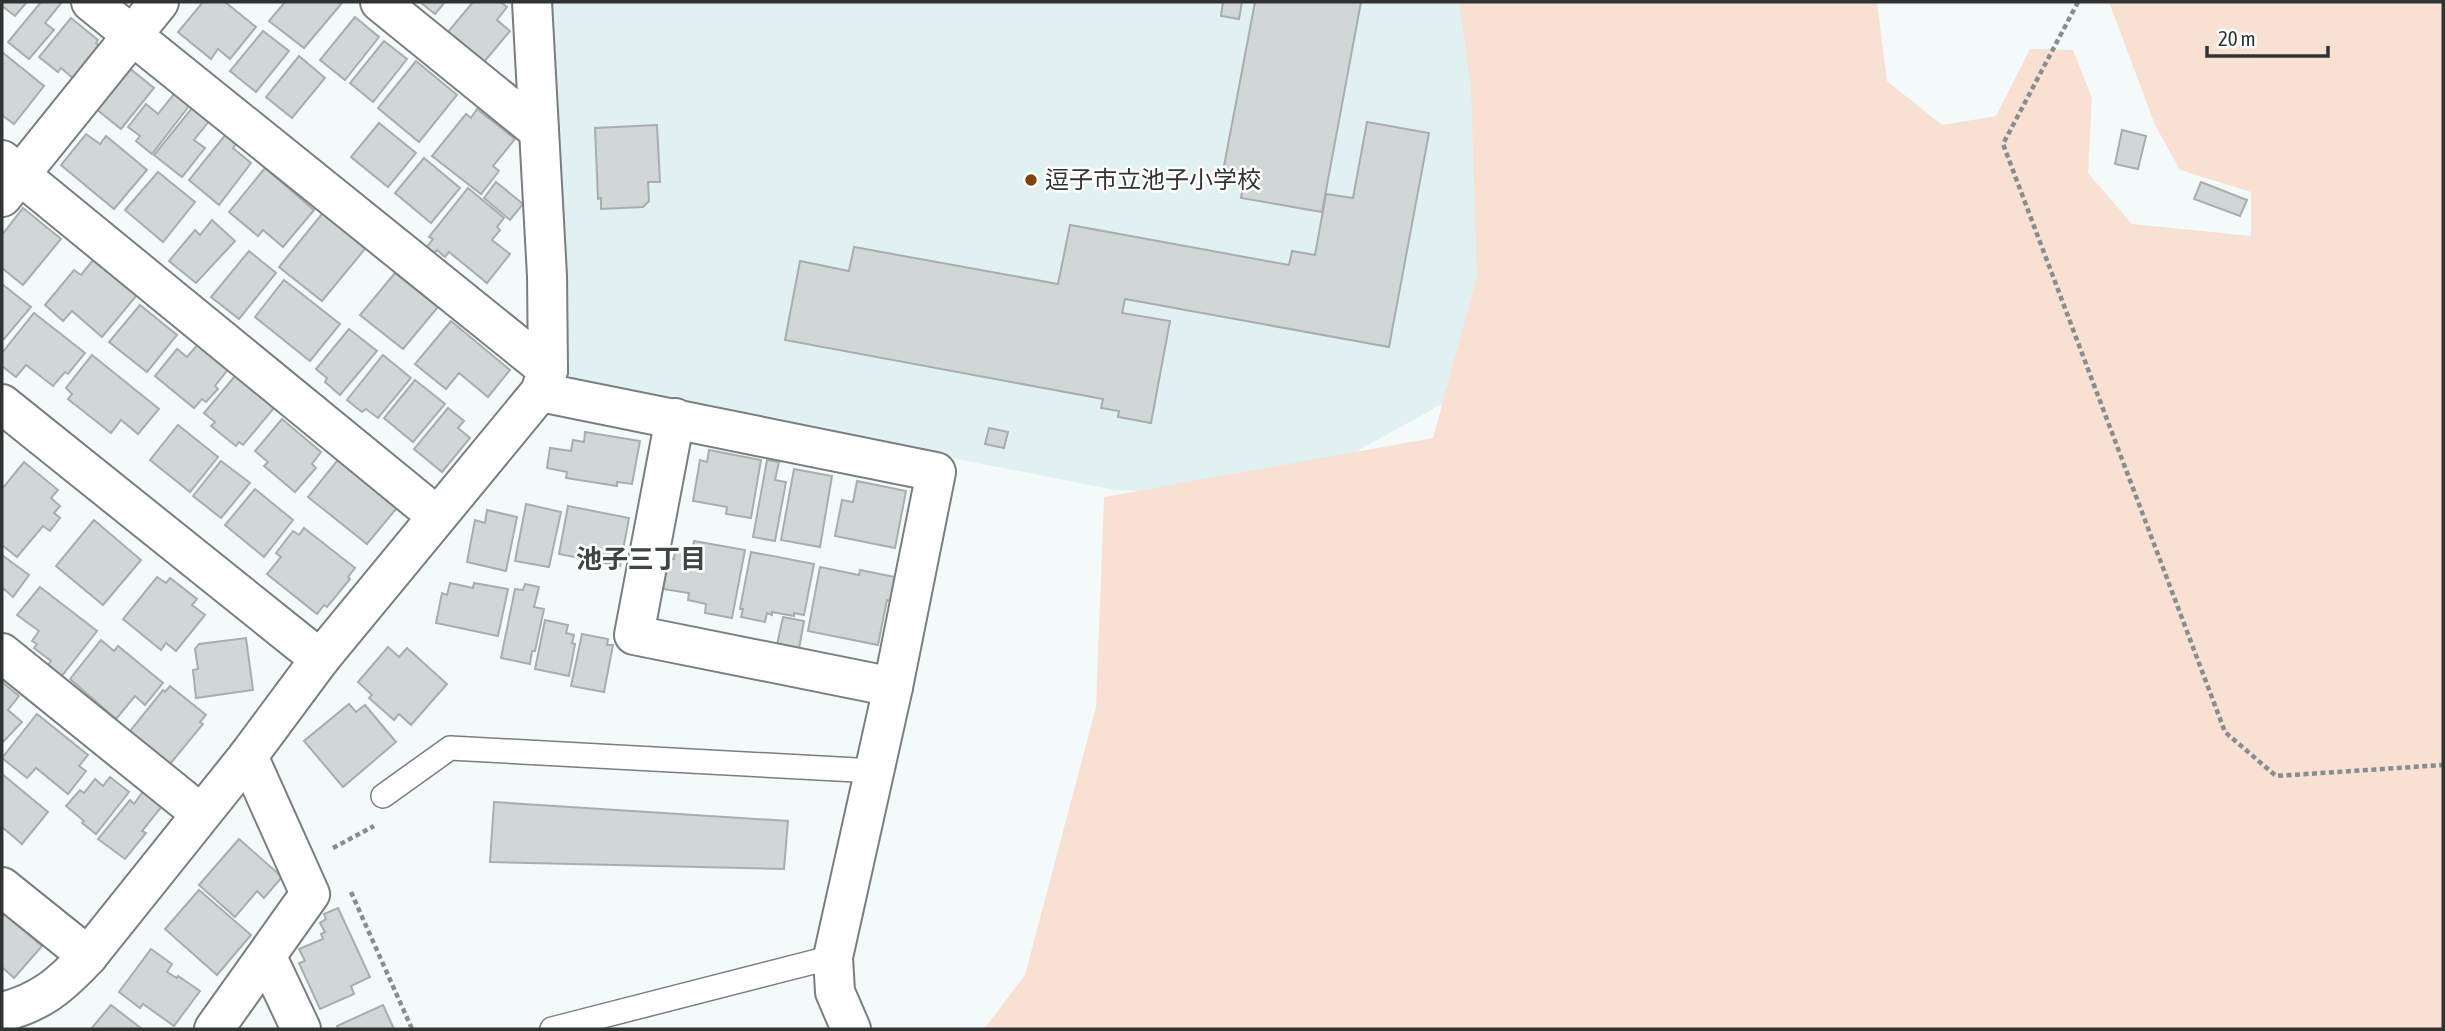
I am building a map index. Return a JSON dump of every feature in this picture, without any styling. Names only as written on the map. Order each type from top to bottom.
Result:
[{"type":"street","points":[[91,2],[544,381],[675,418],[936,472],[893,687],[833,957],[835,992],[851,1029]]},
{"type":"street","points":[[159,2],[8,177],[437,516]]},
{"type":"street","points":[[380,2],[539,131]]},
{"type":"street","points":[[2,1012],[41,998],[65,981],[88,956],[248,756],[320,659],[544,381],[547,276],[533,2]]},
{"type":"street","points":[[2,404],[320,659]]},
{"type":"street","points":[[675,418],[634,635],[893,687]]},
{"type":"street","points":[[2,653],[200,813]]},
{"type":"street","points":[[214,1029],[310,894],[248,756]]},
{"type":"street","points":[[2,887],[88,956]]},
{"type":"street","points":[[267,957],[301,1029]]},
{"type":"lane","points":[[383,796],[450,748],[875,771]]},
{"type":"lane","points":[[552,1029],[833,957]]},
{"type":"path","points":[[2078,2],[2003,144],[2225,732],[2276,776],[2443,765]]},
{"type":"path","points":[[332,849],[383,821]]},
{"type":"shaded area","name":"逗子市立池子小学校","points":[[545,2],[1493,2],[1523,359],[1276,496],[1115,490],[584,386],[565,372]]},
{"type":"shaded area","points":[[1459,2],[1877,2],[1887,81],[1942,125],[1996,116],[2030,49],[2073,50],[2092,98],[2088,173],[2132,224],[2251,236],[2251,192],[2180,170],[2155,125],[2109,2],[2443,2],[2443,1029],[984,1029],[1025,975],[1096,707],[1104,497],[1433,438],[1477,277],[1471,87]]},
{"type":"building","points":[[2,2],[27,2],[15,16],[2,6]]},
{"type":"building","points":[[41,2],[62,2],[45,23],[54,30],[29,59],[8,42]]},
{"type":"building","points":[[203,2],[225,2],[256,27],[230,59],[218,49],[211,59],[178,32]]},
{"type":"building","points":[[285,2],[342,3],[304,48],[269,21]]},
{"type":"building","points":[[420,2],[445,2],[435,14]]},
{"type":"building","points":[[473,2],[500,2],[507,7],[497,20],[510,31],[484,62],[447,33]]},
{"type":"building","points":[[1223,2],[1242,2],[1239,19],[1221,16]]},
{"type":"building","points":[[1255,2],[1361,2],[1322,212],[1241,198],[1243,186],[1221,182]]},
{"type":"building","points":[[355,17],[379,37],[345,80],[320,60]]},
{"type":"building","points":[[71,18],[98,40],[96,43],[100,47],[74,79],[61,68],[58,72],[39,57]]},
{"type":"building","points":[[263,31],[289,51],[256,92],[230,71]]},
{"type":"building","points":[[384,41],[407,59],[373,102],[350,83]]},
{"type":"building","points":[[2,52],[44,86],[14,124],[2,115]]},
{"type":"building","points":[[299,56],[325,78],[292,118],[266,97]]},
{"type":"building","points":[[416,61],[457,95],[419,142],[378,108]]},
{"type":"building","points":[[128,67],[154,88],[121,129],[95,108]]},
{"type":"building","points":[[174,94],[189,106],[152,154],[136,141],[140,136],[128,127],[146,104],[158,114]]},
{"type":"building","points":[[193,107],[210,120],[194,140],[205,148],[182,177],[154,155]]},
{"type":"building","points":[[477,109],[515,139],[493,166],[499,171],[481,194],[432,156],[466,114],[471,118]]},
{"type":"building","points":[[1367,122],[1429,133],[1389,347],[1125,299],[1122,313],[1170,321],[1151,423],[1118,417],[1119,411],[1101,408],[1103,399],[785,340],[800,261],[849,271],[854,247],[1058,284],[1070,225],[1289,265],[1292,251],[1315,255],[1326,194],[1353,198]]},
{"type":"building","points":[[379,123],[416,153],[388,187],[351,157]]},
{"type":"building","points":[[657,125],[660,182],[648,182],[649,201],[643,207],[601,209],[601,198],[598,199],[595,128]]},
{"type":"building","points":[[2122,130],[2146,136],[2138,169],[2115,164]]},
{"type":"building","points":[[86,134],[100,144],[106,136],[147,170],[114,209],[61,165]]},
{"type":"building","points":[[226,134],[236,144],[233,148],[251,163],[219,205],[189,180]]},
{"type":"building","points":[[424,158],[460,188],[431,223],[395,193]]},
{"type":"building","points":[[265,168],[314,210],[283,247],[263,230],[258,236],[229,212]]},
{"type":"building","points":[[158,172],[195,202],[163,242],[125,210]]},
{"type":"building","points":[[496,182],[523,204],[510,220],[484,198]]},
{"type":"building","points":[[2201,182],[2247,200],[2240,216],[2194,199]]},
{"type":"building","points":[[468,188],[504,218],[497,227],[500,230],[492,240],[510,254],[487,283],[449,252],[445,257],[437,250],[433,255],[425,249],[433,239],[429,237]]},
{"type":"building","points":[[23,208],[61,239],[23,285],[2,268],[2,235]]},
{"type":"building","points":[[326,209],[369,244],[322,301],[279,267]]},
{"type":"building","points":[[212,220],[235,241],[196,283],[169,261],[195,230],[200,235]]},
{"type":"building","points":[[249,251],[276,273],[239,319],[211,297]]},
{"type":"building","points":[[94,259],[137,295],[102,337],[72,311],[63,321],[45,305],[74,270],[81,275]]},
{"type":"building","points":[[395,273],[438,307],[403,349],[360,315]]},
{"type":"building","points":[[284,280],[340,324],[310,361],[255,317]]},
{"type":"building","points":[[2,284],[31,307],[4,339],[2,337]]},
{"type":"building","points":[[140,305],[177,335],[147,372],[109,342]]},
{"type":"building","points":[[34,313],[85,353],[68,374],[65,372],[53,386],[26,365],[16,377],[2,366],[2,353]]},
{"type":"building","points":[[451,321],[510,370],[488,397],[459,373],[446,389],[415,364]]},
{"type":"building","points":[[349,329],[377,351],[340,395],[325,382],[327,378],[316,369]]},
{"type":"building","points":[[199,343],[230,367],[215,386],[218,389],[206,402],[202,399],[194,408],[155,376],[177,349],[187,357]]},
{"type":"building","points":[[92,355],[159,409],[138,434],[121,420],[111,433],[68,399],[72,394],[66,388]]},
{"type":"building","points":[[383,355],[411,378],[378,418],[366,409],[362,412],[347,400]]},
{"type":"building","points":[[235,376],[274,408],[243,445],[239,442],[236,446],[211,426],[215,422],[204,413]]},
{"type":"building","points":[[415,380],[445,404],[413,442],[384,418]]},
{"type":"building","points":[[448,408],[464,421],[458,428],[470,438],[442,472],[414,449]]},
{"type":"building","points":[[282,419],[321,452],[312,464],[316,468],[295,492],[264,466],[268,462],[255,451]]},
{"type":"building","points":[[178,425],[218,457],[190,492],[150,460]]},
{"type":"building","points":[[989,428],[1008,432],[1004,448],[985,444]]},
{"type":"building","points":[[585,432],[640,441],[632,484],[617,482],[617,486],[566,478],[567,472],[547,468],[550,448],[571,451],[573,440],[584,442]]},
{"type":"building","points":[[709,450],[761,460],[751,518],[726,514],[727,507],[693,501],[700,460],[707,462]]},
{"type":"building","points":[[341,456],[400,504],[367,544],[308,497]]},
{"type":"building","points":[[767,460],[779,462],[775,480],[786,482],[775,541],[753,537]]},
{"type":"building","points":[[221,461],[250,483],[221,518],[193,496]]},
{"type":"building","points":[[24,462],[58,490],[51,498],[60,506],[54,513],[60,518],[50,531],[43,526],[17,557],[2,545],[2,489]]},
{"type":"building","points":[[794,469],[832,476],[820,547],[781,540]]},
{"type":"building","points":[[857,481],[906,491],[895,548],[835,536],[842,500],[853,502]]},
{"type":"building","points":[[255,489],[293,520],[264,557],[225,525]]},
{"type":"building","points":[[526,504],[561,512],[549,567],[515,561]]},
{"type":"building","points":[[568,506],[629,518],[620,566],[559,554]]},
{"type":"building","points":[[487,510],[517,517],[506,571],[467,562],[475,520],[485,523]]},
{"type":"building","points":[[94,520],[141,560],[103,605],[56,566]]},
{"type":"building","points":[[304,528],[355,568],[348,577],[350,579],[327,607],[324,605],[317,614],[267,574],[281,557],[276,553],[293,531],[299,535]]},
{"type":"building","points":[[694,541],[745,550],[732,618],[705,613],[706,604],[688,600],[689,593],[663,589],[669,558],[674,559],[675,551],[692,551]]},
{"type":"building","points":[[751,552],[814,564],[804,615],[772,612],[772,615],[767,613],[765,622],[741,617],[743,609],[740,609]]},
{"type":"building","points":[[2,555],[29,575],[13,597],[4,589],[2,592]]},
{"type":"building","points":[[820,567],[859,575],[860,570],[895,577],[891,601],[887,600],[878,645],[808,631]]},
{"type":"building","points":[[157,577],[166,583],[170,578],[197,599],[192,605],[205,615],[176,651],[166,643],[161,650],[123,619]]},
{"type":"building","points":[[450,583],[473,588],[474,583],[508,589],[498,636],[436,623],[442,593],[447,595]]},
{"type":"building","points":[[525,584],[539,587],[534,607],[544,609],[530,664],[501,658],[515,589],[523,590]]},
{"type":"building","points":[[40,587],[97,631],[61,677],[47,666],[51,661],[34,648],[37,644],[32,641],[39,631],[17,615]]},
{"type":"building","points":[[783,617],[804,621],[799,649],[777,645]]},
{"type":"building","points":[[545,620],[568,625],[566,633],[574,635],[569,676],[535,669]]},
{"type":"building","points":[[582,634],[608,639],[607,645],[613,645],[604,692],[571,686]]},
{"type":"building","points":[[246,638],[253,690],[196,698],[193,670],[198,669],[195,649],[199,644]]},
{"type":"building","points":[[101,640],[114,651],[118,646],[163,683],[145,705],[135,696],[116,719],[70,679]]},
{"type":"building","points":[[388,647],[399,657],[407,648],[447,684],[411,725],[399,714],[394,720],[369,698],[372,695],[358,682]]},
{"type":"building","points":[[2,682],[19,696],[8,710],[22,722],[2,743]]},
{"type":"building","points":[[170,686],[206,715],[200,722],[203,724],[166,769],[126,736],[163,690],[165,692]]},
{"type":"building","points":[[349,704],[356,712],[365,705],[396,742],[343,787],[304,741]]},
{"type":"building","points":[[37,714],[88,755],[79,766],[86,771],[68,794],[36,768],[27,778],[2,758]]},
{"type":"building","points":[[2,774],[48,812],[22,844],[2,827]]},
{"type":"building","points":[[110,777],[129,792],[96,834],[66,806],[80,790],[84,793],[95,779],[103,786]]},
{"type":"building","points":[[144,790],[163,805],[142,831],[146,833],[125,859],[98,839],[130,800],[134,804]]},
{"type":"building","points":[[494,802],[788,821],[784,869],[490,862]]},
{"type":"building","points":[[239,839],[282,877],[264,898],[257,891],[235,917],[199,885]]},
{"type":"building","points":[[199,890],[251,935],[217,975],[165,929]]},
{"type":"building","points":[[338,908],[370,977],[351,986],[354,994],[320,1009],[299,963],[305,961],[299,949],[323,939],[321,934],[325,932],[320,923],[326,919],[324,914]]},
{"type":"building","points":[[4,914],[42,946],[14,978],[2,967]]},
{"type":"building","points":[[151,949],[172,964],[167,972],[200,991],[174,1026],[143,1004],[140,1008],[119,992]]},
{"type":"building","points":[[111,1005],[142,1029],[91,1029]]},
{"type":"building","points":[[383,1005],[394,1029],[338,1029],[337,1026]]},
{"type":"place","name":"逗子市立池子小学校","points":[[1031,180]]},
{"type":"district","name":"池子三丁目","points":[[641,559]]}]
